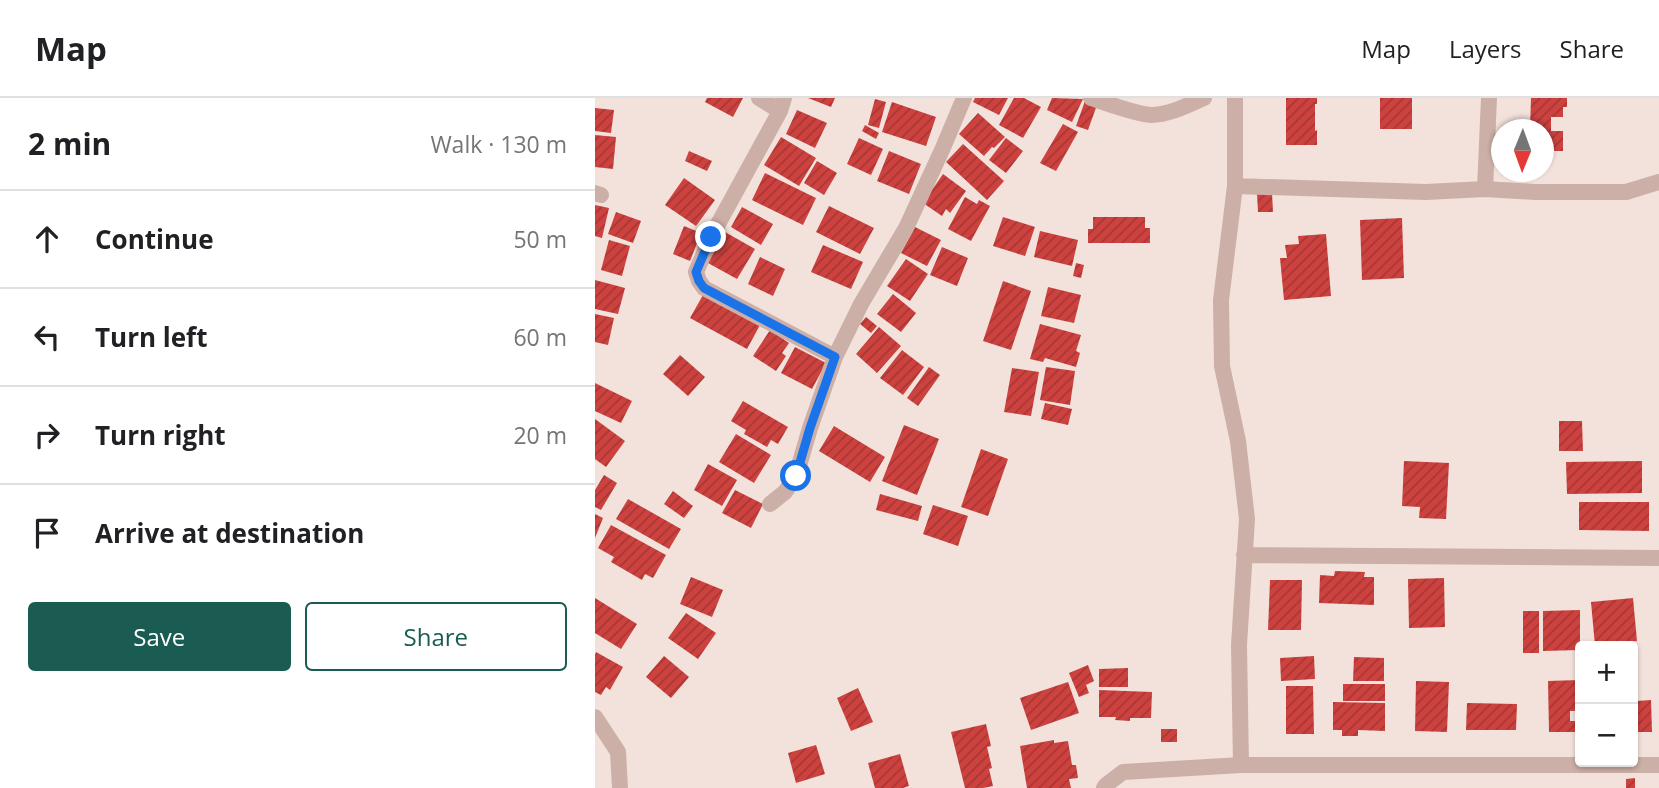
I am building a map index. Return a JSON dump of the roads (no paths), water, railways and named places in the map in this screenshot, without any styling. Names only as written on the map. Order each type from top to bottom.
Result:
[{"type":"street","points":[[759,98],[782,105],[711,237],[696,272],[704,288],[835,357]]},
{"type":"street","points":[[770,504],[785,492],[796,476],[835,357],[861,304],[906,228],[964,98]]},
{"type":"street","points":[[1091,98],[1150,115],[1174,110],[1204,98]]},
{"type":"street","points":[[1235,98],[1235,186],[1221,300],[1222,366],[1238,442],[1247,519],[1239,645],[1241,765]]},
{"type":"street","points":[[1485,188],[1489,98]]},
{"type":"street","points":[[1235,186],[1426,192],[1485,188],[1535,192],[1626,191],[1659,182]]},
{"type":"street","points":[[1244,555],[1659,558]]},
{"type":"street","points":[[595,718],[618,752],[620,788]]},
{"type":"street","points":[[1104,788],[1123,772],[1241,765],[1659,765]]}]
